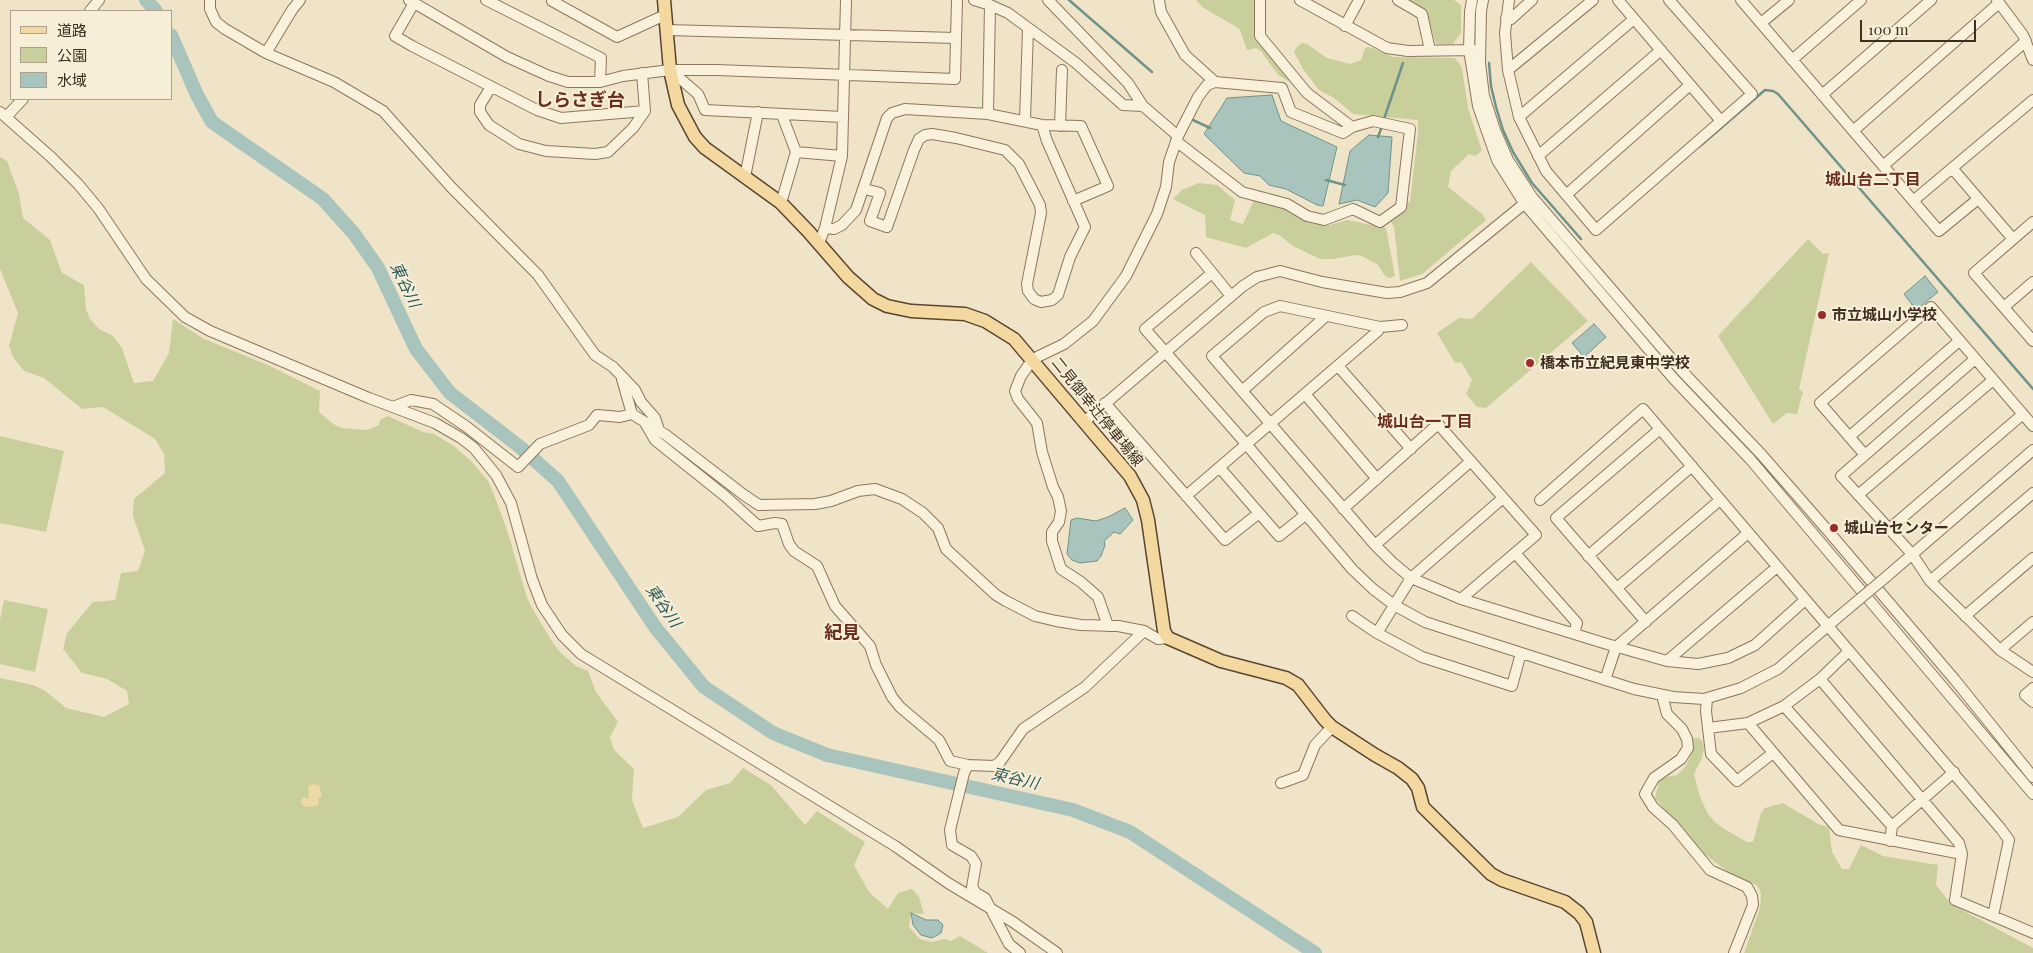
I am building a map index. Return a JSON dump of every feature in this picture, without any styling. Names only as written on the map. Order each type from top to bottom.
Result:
[{"type":"main road","name":"二見御幸辻停車場線","points":[[664,0],[670,70],[678,105],[695,137],[705,148],[781,203],[848,277],[873,299],[887,306],[911,312],[965,314],[985,321],[1014,339],[1085,420],[1130,476],[1142,500],[1153,541],[1164,631],[1168,638]]},
{"type":"main road","points":[[1168,638],[1221,661],[1286,678],[1298,685],[1332,727],[1398,768],[1412,779],[1418,788],[1423,807],[1491,874],[1502,880],[1565,902],[1579,913],[1586,922],[1594,953]]},
{"type":"street","points":[[91,10],[100,0]]},
{"type":"street","points":[[210,0],[210,9],[216,22],[225,29],[266,53],[334,82],[383,111],[451,187],[538,274],[595,355],[613,367],[635,390],[655,418],[659,430]]},
{"type":"street","points":[[266,53],[300,0]]},
{"type":"street","points":[[486,0],[601,58],[600,82]]},
{"type":"street","points":[[550,0],[617,37],[665,15]]},
{"type":"street","points":[[819,244],[826,228],[842,156],[846,0]]},
{"type":"street","points":[[645,112],[561,118],[538,110],[491,87],[395,36],[412,2],[507,57],[549,76],[568,82],[600,82],[642,73],[670,70],[955,79],[957,0]]},
{"type":"street","points":[[974,0],[1008,13],[1076,63],[1123,104],[1142,106]]},
{"type":"street","points":[[1048,0],[1128,82],[1142,106],[1177,138],[1242,192],[1287,204],[1308,216],[1324,220],[1353,209],[1380,222],[1401,206],[1410,129],[1373,121],[1343,133],[1291,112],[1282,88],[1215,82],[1207,85],[1198,97],[1177,138],[1169,162],[1166,188],[1157,214],[1126,276],[1093,321],[1064,344],[1033,359],[1021,376],[1015,391],[1018,399],[1037,423],[1042,452],[1061,511],[1059,522],[1052,532],[1052,541],[1061,569],[1081,582],[1098,597],[1108,626]]},
{"type":"street","points":[[1159,0],[1161,12],[1185,55],[1215,82]]},
{"type":"street","points":[[1260,0],[1260,36],[1307,93],[1352,128]]},
{"type":"street","points":[[1345,26],[1359,0]]},
{"type":"street","points":[[1398,0],[1422,14],[1430,50]]},
{"type":"street","points":[[1472,0],[1469,50],[1478,106],[1497,160],[1673,378],[1750,459],[2033,794]]},
{"type":"street","points":[[1483,0],[1480,63],[1484,96],[1495,130],[1528,200],[1681,370],[1761,454],[1955,680],[2033,778]]},
{"type":"street","points":[[1509,0],[1506,18],[1508,70],[1519,117],[1546,171],[1596,230],[1752,94],[1669,0]]},
{"type":"street","points":[[1506,18],[1512,19],[1532,0]]},
{"type":"street","points":[[1508,70],[1593,0]]},
{"type":"street","points":[[1618,0],[1721,121]]},
{"type":"street","points":[[1740,0],[1939,231],[1978,199]]},
{"type":"street","points":[[1761,24],[1789,0]]},
{"type":"street","points":[[1792,60],[1861,0]]},
{"type":"street","points":[[1822,95],[1931,0]]},
{"type":"street","points":[[1304,1],[1345,26],[1387,48],[1408,51],[1480,49]]},
{"type":"street","points":[[1853,131],[1998,2],[2026,41],[2033,60]]},
{"type":"street","points":[[988,114],[990,5]]},
{"type":"street","points":[[1519,117],[1634,19]]},
{"type":"street","points":[[1025,120],[1028,29]]},
{"type":"street","points":[[667,30],[956,38]]},
{"type":"street","points":[[1883,166],[2026,41]]},
{"type":"street","points":[[1538,156],[1660,50]]},
{"type":"street","points":[[670,70],[698,94],[705,110],[842,117]]},
{"type":"street","points":[[1060,126],[1062,70]]},
{"type":"street","points":[[491,87],[480,105],[480,112],[489,125],[519,144],[546,151],[595,154],[608,152],[633,128],[645,112],[642,73]]},
{"type":"street","points":[[1566,195],[1690,85]]},
{"type":"street","points":[[22,100],[3,114],[78,184],[98,208],[146,279],[185,317],[210,331],[435,423],[474,448],[496,474],[511,503],[532,579],[542,605],[562,635],[581,654],[895,846],[948,883],[1013,922],[1057,953]]},
{"type":"street","points":[[1913,201],[2033,100]]},
{"type":"street","points":[[826,228],[834,229],[851,217],[856,210],[865,189],[888,118],[892,113],[906,108],[988,114],[1025,120],[1042,125],[1081,126],[1108,186],[1073,201]]},
{"type":"street","points":[[745,177],[758,112]]},
{"type":"street","points":[[781,203],[796,152],[782,115]]},
{"type":"street","points":[[865,189],[880,193],[870,221],[887,227],[914,150],[919,139],[925,134],[956,138],[1005,150],[1019,164],[1040,205],[1041,213],[1027,284],[1030,296],[1041,302],[1052,300],[1058,295],[1070,257],[1085,227],[1046,141],[1042,125]]},
{"type":"street","points":[[796,152],[842,156]]},
{"type":"street","points":[[1952,168],[2013,239]]},
{"type":"street","points":[[1085,420],[1256,277],[1280,271],[1322,282],[1387,292],[1400,292],[1427,283],[1528,200]]},
{"type":"street","points":[[2033,222],[1974,273],[2033,342]]},
{"type":"street","points":[[1196,253],[1231,296]]},
{"type":"street","points":[[1212,273],[1145,329],[1352,569],[1373,589],[1394,605],[1425,622],[1605,680],[1662,695],[1707,698],[1741,688],[1778,669],[2033,450]]},
{"type":"street","points":[[2004,307],[2033,282]]},
{"type":"street","points":[[1402,326],[1380,327],[1280,306],[1264,312],[1212,356],[1374,545],[1411,578],[1461,599],[1616,647],[1667,661],[1698,664],[1728,658],[1755,645],[1805,600]]},
{"type":"street","points":[[1865,455],[1820,403],[1931,307],[2033,426]]},
{"type":"street","points":[[1242,391],[1326,316]]},
{"type":"street","points":[[1186,496],[1378,331]]},
{"type":"street","points":[[1849,436],[1959,341]]},
{"type":"street","points":[[1975,360],[1840,476],[1912,554],[1930,581],[2000,650],[2033,672]]},
{"type":"street","points":[[1338,366],[1410,449]]},
{"type":"street","points":[[622,377],[632,414],[659,430],[744,495],[759,504],[816,504],[831,501],[858,491],[875,490],[902,499],[923,513],[938,528],[946,549],[996,595],[1035,616],[1056,622],[1144,631],[1158,639],[1168,638]]},
{"type":"street","points":[[1858,495],[1993,380]]},
{"type":"street","points":[[1305,394],[1378,479]]},
{"type":"street","points":[[392,407],[411,400],[433,404],[518,467],[537,447],[588,425],[597,415],[620,416],[632,414]]},
{"type":"street","points":[[1105,403],[1224,540],[1259,512]]},
{"type":"street","points":[[1540,500],[1643,409],[2001,829],[2008,840],[1993,916]]},
{"type":"street","points":[[1888,529],[2022,414]]},
{"type":"street","points":[[644,422],[655,440],[725,496],[758,526],[775,522],[782,524],[789,544],[794,551],[817,566],[835,606],[870,646],[876,665],[892,697],[900,707],[939,740],[950,761],[966,769],[994,766],[1000,762],[1023,729],[1085,687],[1144,631]]},
{"type":"street","points":[[1343,510],[1438,424],[1536,535],[1461,599]]},
{"type":"street","points":[[1646,622],[1556,518],[1660,429]]},
{"type":"street","points":[[1374,545],[1471,461]]},
{"type":"street","points":[[1588,556],[1692,466]]},
{"type":"street","points":[[1220,468],[1279,536],[1305,515]]},
{"type":"street","points":[[1930,581],[2033,493]]},
{"type":"street","points":[[1377,633],[1411,578],[1503,498]]},
{"type":"street","points":[[1616,588],[1720,500]]},
{"type":"street","points":[[1605,680],[1616,647],[1748,533]]},
{"type":"street","points":[[1515,553],[1576,623],[1574,633]]},
{"type":"street","points":[[1965,616],[2033,558]]},
{"type":"street","points":[[1667,661],[1777,567]]},
{"type":"street","points":[[1352,616],[1377,633],[1422,656],[1512,686],[1521,653]]},
{"type":"street","points":[[2000,650],[2033,622]]},
{"type":"street","points":[[1708,728],[1730,727],[1748,723],[1784,706],[1820,679],[1849,651]]},
{"type":"street","points":[[1820,679],[1959,843],[1962,854],[1955,900],[2033,933]]},
{"type":"street","points":[[2033,688],[2025,695],[2033,702]]},
{"type":"street","points":[[1662,695],[1667,714],[1682,729],[1687,739],[1688,748],[1681,759],[1654,778],[1645,794],[1653,807],[1673,825],[1710,870],[1747,887],[1752,896],[1753,905],[1734,953]]},
{"type":"street","points":[[1707,698],[1711,754],[1737,781],[1773,752]]},
{"type":"street","points":[[1784,706],[1892,826]]},
{"type":"street","points":[[1748,723],[1839,830],[1962,854]]},
{"type":"street","points":[[1281,783],[1303,775],[1315,745],[1332,727]]},
{"type":"street","points":[[966,769],[950,830],[952,845],[971,856],[976,864],[972,887],[976,893],[985,898],[1009,944],[1020,953]]},
{"type":"street","points":[[1890,841],[1892,826],[1954,772]]},
{"type":"green space","points":[[1196,0],[1258,0],[1257,36],[1297,86],[1278,75],[1261,51],[1256,48],[1247,50],[1240,30],[1202,7]]},
{"type":"green space","points":[[1409,0],[1454,0],[1461,5],[1461,33],[1453,44],[1436,44],[1426,10]]},
{"type":"green space","points":[[1302,43],[1307,44],[1327,58],[1350,64],[1361,60],[1365,48],[1369,47],[1394,57],[1455,58],[1462,68],[1468,108],[1482,151],[1475,156],[1469,154],[1451,171],[1448,187],[1482,214],[1486,220],[1422,274],[1400,281],[1394,227],[1390,220],[1410,201],[1418,120],[1353,114],[1334,98],[1319,90],[1303,69],[1294,52]]},
{"type":"green space","points":[[0,157],[7,161],[19,194],[23,218],[50,240],[62,273],[84,285],[86,309],[90,319],[99,329],[113,336],[122,348],[134,383],[153,381],[169,353],[173,319],[204,339],[268,365],[320,391],[319,412],[333,424],[342,428],[367,430],[379,425],[380,420],[388,416],[423,432],[434,434],[454,446],[472,462],[488,481],[493,492],[508,533],[527,598],[536,615],[561,653],[576,666],[588,671],[596,692],[618,722],[610,737],[614,750],[634,769],[632,800],[643,828],[678,817],[706,790],[730,783],[743,768],[771,785],[805,825],[817,811],[865,842],[854,865],[869,892],[888,909],[898,893],[912,889],[919,897],[924,914],[911,913],[909,927],[920,939],[932,942],[945,939],[951,941],[960,936],[988,953],[0,953],[0,678],[33,685],[44,690],[66,708],[104,717],[129,704],[127,691],[107,679],[82,673],[63,649],[67,633],[93,602],[115,600],[121,573],[138,571],[145,551],[133,516],[134,499],[165,473],[164,454],[155,439],[103,407],[82,409],[44,378],[24,371],[13,357],[9,346],[18,313],[0,269]]},
{"type":"green space","points":[[1199,183],[1217,185],[1235,200],[1230,220],[1243,224],[1254,200],[1278,206],[1319,225],[1330,225],[1347,220],[1386,228],[1395,276],[1389,278],[1384,275],[1378,265],[1362,256],[1320,259],[1293,246],[1279,235],[1273,233],[1246,248],[1206,237],[1205,215],[1173,199],[1182,190]]},
{"type":"green space","points":[[1808,239],[1823,254],[1829,253],[1799,389],[1803,392],[1797,414],[1787,413],[1773,424],[1718,336]]},
{"type":"green space","points":[[1531,262],[1588,321],[1486,408],[1477,407],[1466,394],[1472,380],[1461,362],[1455,363],[1437,333],[1459,318],[1472,319]]},
{"type":"green space","points":[[0,436],[64,451],[46,532],[0,523]]},
{"type":"green space","points":[[4,600],[48,609],[35,672],[0,664],[0,620]]},
{"type":"green space","points":[[1693,738],[1699,738],[1703,742],[1704,748],[1702,758],[1694,774],[1700,797],[1708,814],[1726,830],[1747,842],[1753,842],[1761,813],[1765,808],[1783,803],[1818,824],[1829,827],[1832,852],[1842,869],[1849,869],[1861,845],[1883,856],[1938,865],[1936,885],[1951,904],[2033,948],[2033,953],[1744,953],[1760,908],[1760,890],[1756,885],[1735,877],[1703,853],[1655,798],[1660,778],[1677,775],[1686,766],[1691,755]]},
{"type":"sand","points":[[312,784],[319,785],[322,796],[318,799],[317,806],[304,807],[301,803],[302,798],[308,799],[308,787]]},
{"type":"water","points":[[1272,95],[1281,121],[1337,147],[1323,206],[1317,205],[1286,189],[1269,185],[1260,176],[1244,173],[1204,134],[1227,98]]},
{"type":"water","points":[[1369,135],[1392,137],[1388,193],[1375,207],[1357,200],[1339,204],[1350,151]]},
{"type":"water","points":[[1925,276],[1938,292],[1916,310],[1904,294]]},
{"type":"water","points":[[1594,324],[1606,337],[1584,357],[1572,343]]},
{"type":"water","points":[[1125,508],[1133,520],[1120,534],[1114,532],[1104,541],[1105,545],[1097,561],[1080,563],[1072,560],[1067,554],[1071,520],[1077,518],[1096,521]]},
{"type":"water","points":[[911,913],[926,920],[938,920],[943,925],[941,933],[932,938],[921,935],[913,925]]},
{"type":"waterway","name":"東谷川","points":[[146,0],[155,10]]},
{"type":"waterway","points":[[1069,0],[1152,72]]},
{"type":"waterway","name":"東谷川","points":[[172,37],[197,95],[212,122],[323,199],[355,235],[378,268],[416,349],[450,393],[520,447],[558,481],[655,627],[704,687],[773,733],[827,755],[1073,810],[1130,832],[1315,953]]},
{"type":"waterway","points":[[1384,119],[1403,63]]},
{"type":"waterway","points":[[1489,63],[1491,86],[1496,107],[1503,130],[1513,152],[1532,183],[1581,239]]},
{"type":"waterway","points":[[1700,146],[1765,90],[1778,94],[2033,389]]},
{"type":"waterway","points":[[1193,120],[1210,128]]},
{"type":"waterway","points":[[1378,137],[1381,129]]},
{"type":"waterway","points":[[1326,180],[1345,185]]},
{"type":"place","name":"市立城山小学校","points":[[1822,315]]},
{"type":"place","name":"橋本市立紀見東中学校","points":[[1530,363]]},
{"type":"place","name":"城山台センター","points":[[1834,528]]},
{"type":"district","name":"しらさぎ台","points":[[580,100]]},
{"type":"district","name":"城山台二丁目","points":[[1873,180]]},
{"type":"district","name":"城山台一丁目","points":[[1425,422]]},
{"type":"district","name":"紀見","points":[[842,633]]}]
